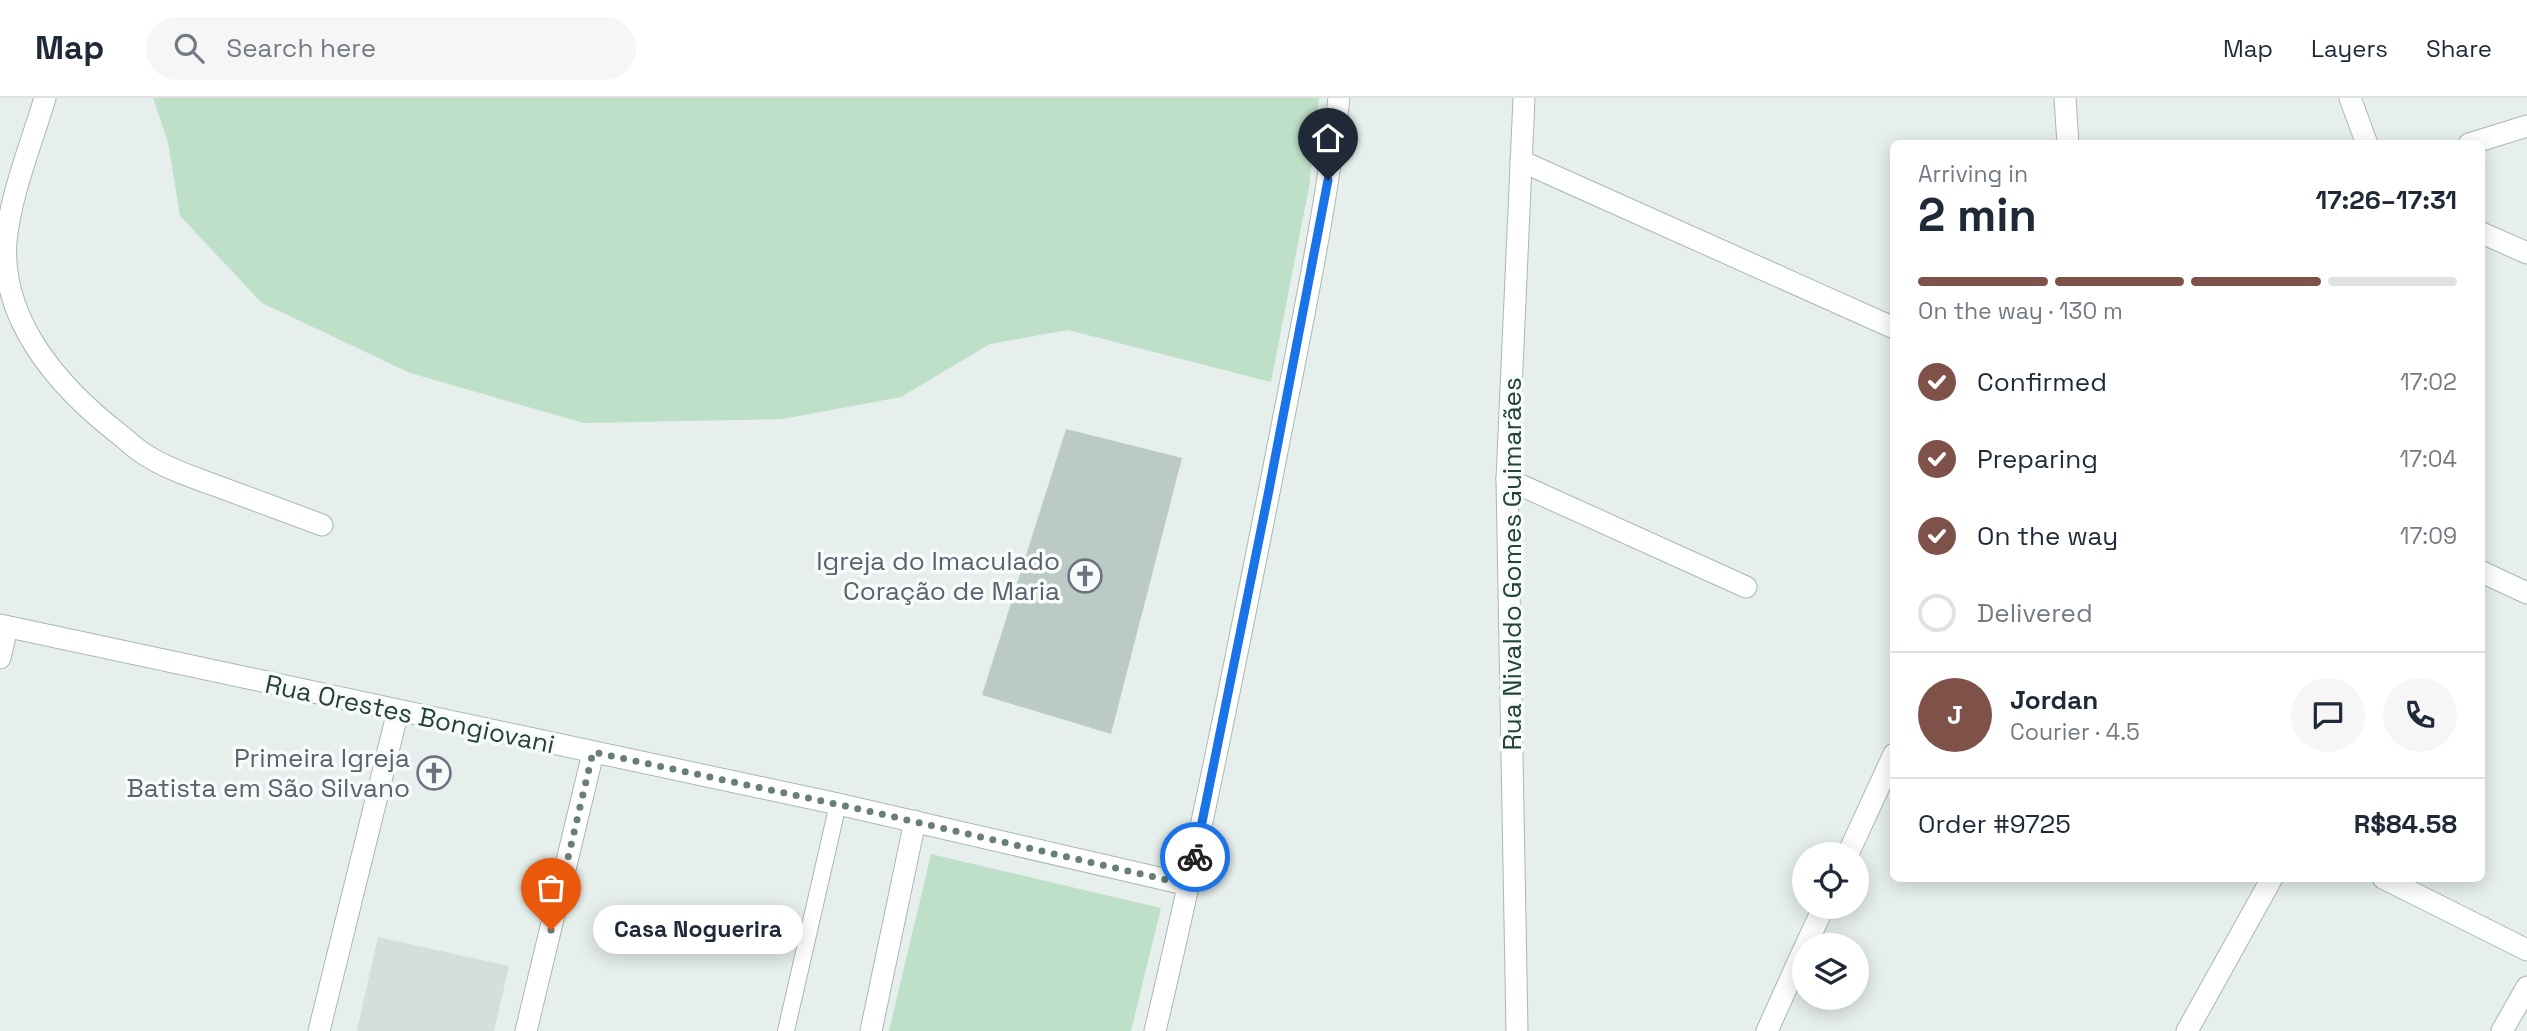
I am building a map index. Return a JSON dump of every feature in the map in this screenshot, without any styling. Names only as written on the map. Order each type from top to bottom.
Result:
[{"type":"street","points":[[45,98],[16,192],[5,243],[6,276],[12,303],[27,337],[52,371],[95,415],[149,457],[184,474],[322,525]]},
{"type":"street","points":[[1155,1031],[1189,885],[1314,263],[1339,98]]},
{"type":"street","name":"Rua Nivaldo Gomes Guimarães","points":[[1517,1031],[1507,479],[1524,98]]},
{"type":"street","points":[[2065,98],[2068,140]]},
{"type":"street","points":[[2350,98],[2366,140]]},
{"type":"street","points":[[2482,140],[2527,126]]},
{"type":"street","points":[[1521,161],[1890,326]]},
{"type":"street","points":[[2485,234],[2527,253]]},
{"type":"street","points":[[1507,479],[1746,587]]},
{"type":"street","points":[[2485,573],[2527,593]]},
{"type":"street","points":[[0,658],[3,626]]},
{"type":"street","name":"Rua Orestes Bongiovani","points":[[3,626],[838,804],[1189,885]]},
{"type":"street","points":[[319,1031],[398,711]]},
{"type":"street","points":[[526,1031],[593,752]]},
{"type":"street","points":[[1854,842],[1890,763]]},
{"type":"street","points":[[871,1031],[915,821]]},
{"type":"street","points":[[2187,1031],[2270,882]]},
{"type":"street","points":[[2391,882],[2527,950]]},
{"type":"street","points":[[1767,1031],[1792,976]]},
{"type":"street","points":[[2502,1031],[2527,987]]},
{"type":"lane","points":[[786,1031],[838,804]]},
{"type":"shaded area","points":[[378,937],[509,966],[494,1031],[357,1031]]},
{"type":"green space","points":[[153,98],[1319,98],[1309,187],[1271,382],[1068,330],[990,344],[901,397],[783,419],[584,423],[410,373],[262,303],[180,216],[168,142]]},
{"type":"green space","points":[[931,854],[1161,908],[1131,1031],[889,1031]]},
{"type":"building","name":"Igreja do Imaculado Coração de Maria","points":[[1066,429],[1182,458],[1111,734],[982,695]]},
{"type":"way so far","points":[[551,930],[593,752],[864,810],[1189,885],[1195,857]]},
{"type":"place","name":"Igreja do Imaculado Coração de Maria","points":[[1085,576]]},
{"type":"place","name":"Primeira Igreja Batista em São Silvano","points":[[434,773]]},
{"type":"place","name":"Casa Noguerira","points":[[551,930]]},
{"type":"route","points":[[1195,857],[1314,263],[1328,180]]}]
